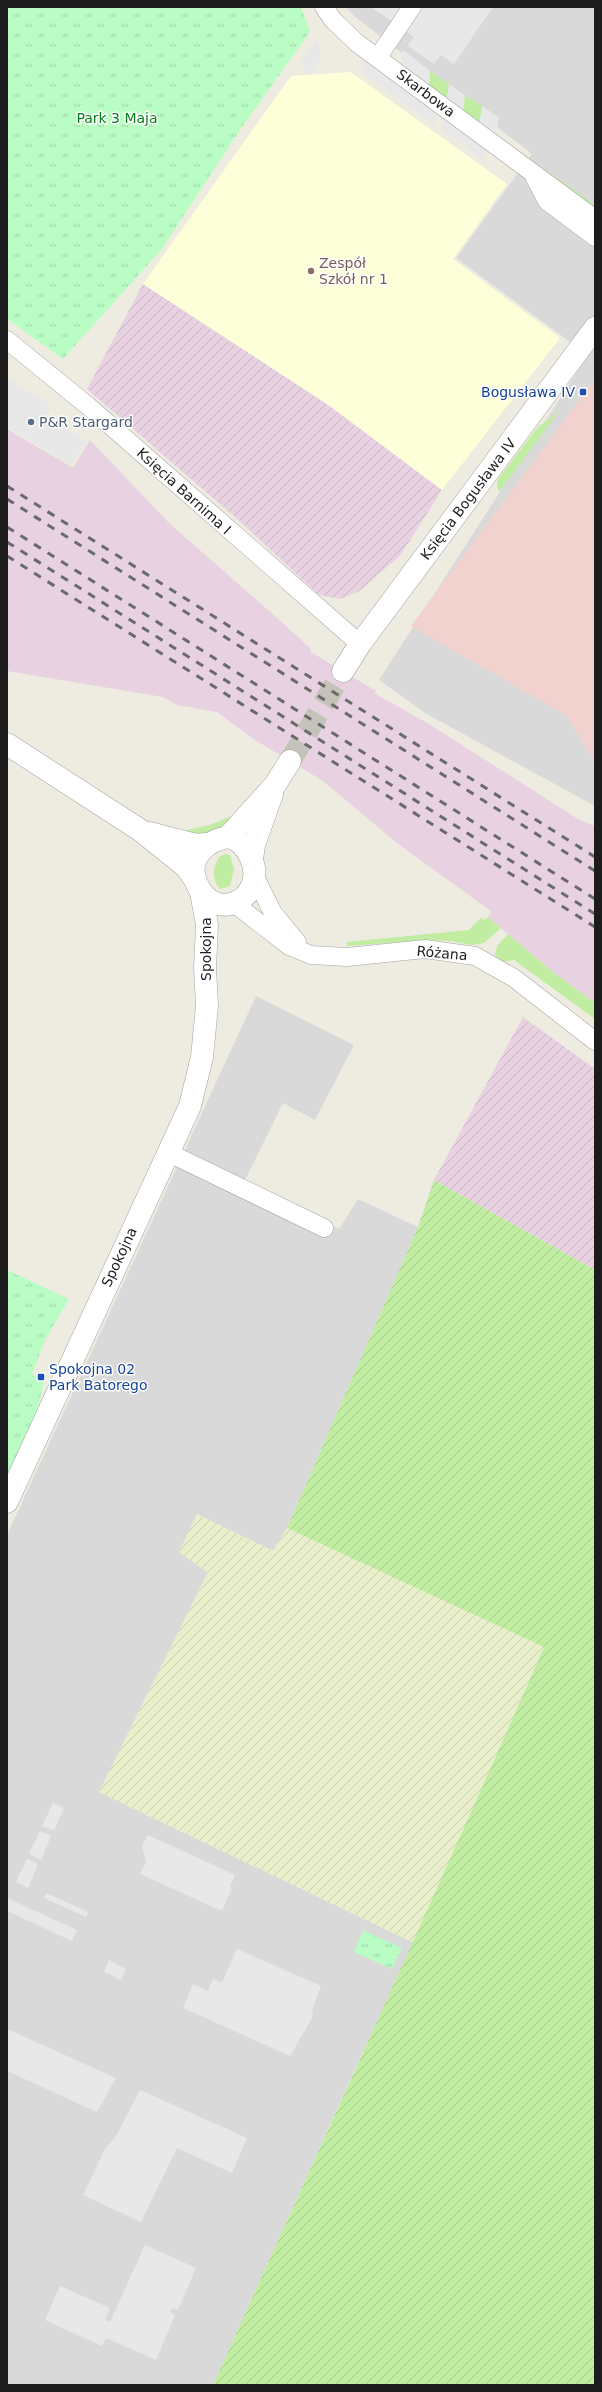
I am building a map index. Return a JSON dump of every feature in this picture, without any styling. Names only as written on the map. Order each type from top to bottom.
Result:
[{"type":"street","name":"Skarbowa","points":[[324,7],[333,20],[357,43],[378,57],[595,219]]},
{"type":"street","points":[[378,57],[412,7]]},
{"type":"street","name":"Skarbowa","points":[[533,174],[547,201],[595,237]]},
{"type":"street","name":"Księcia Bogusława IV","points":[[343,671],[360,644],[595,328]]},
{"type":"street","name":"Księcia Barnima I","points":[[7,340],[88,406],[360,644]]},
{"type":"street","points":[[7,744],[140,830],[186,868],[210,900],[232,905],[247,894],[254,868],[254,845],[276,785],[290,761]]},
{"type":"street","points":[[140,830],[196,845],[206,844],[228,837],[276,785]]},
{"type":"street","points":[[228,837],[242,844],[273,913],[301,947],[311,955]]},
{"type":"street","points":[[198,885],[196,859],[206,844]]},
{"type":"street","name":"Spokojna","points":[[7,1502],[167,1152],[190,1106],[202,1056],[207,1006],[205,968],[207,925],[198,885]]},
{"type":"street","name":"Spokojna","points":[[207,1006],[218,969],[224,917],[232,905]]},
{"type":"street","name":"Różana","points":[[232,905],[289,946],[311,955],[347,957],[425,949],[475,956],[514,978],[595,1041]]},
{"type":"street","points":[[167,1152],[324,1228]]},
{"type":"shaded area","points":[[346,7],[595,7],[595,806],[425,713],[379,680],[588,355],[456,258],[532,154],[353,15]]},
{"type":"shaded area","points":[[371,7],[493,7],[454,64],[441,55],[434,64],[408,46],[414,37]]},
{"type":"shaded area","points":[[316,41],[323,56],[310,73],[305,73],[301,62]]},
{"type":"shaded area","points":[[403,50],[430,71],[429,85],[402,65]]},
{"type":"shaded area","points":[[362,57],[436,111],[435,125],[361,72]]},
{"type":"shaded area","name":"Zespół Szkół nr 1","points":[[351,72],[507,184],[453,259],[560,338],[442,490],[327,404],[143,284],[291,76]]},
{"type":"shaded area","points":[[449,84],[465,95],[463,111],[447,99]]},
{"type":"shaded area","points":[[482,106],[499,118],[496,134],[480,122]]},
{"type":"shaded area","points":[[442,115],[486,146],[484,161],[442,130]]},
{"type":"shaded area","points":[[143,284],[327,404],[442,490],[400,556],[358,592],[340,599],[319,595],[243,524],[87,389]]},
{"type":"shaded area","name":"P&R Stargard","points":[[7,378],[51,405],[46,416],[87,441],[70,465],[7,427]]},
{"type":"shaded area","points":[[595,379],[595,763],[567,716],[411,626]]},
{"type":"shaded area","points":[[7,429],[73,468],[90,440],[169,523],[276,617],[310,648],[311,652],[376,691],[374,693],[429,724],[578,819],[595,826],[595,1003],[553,972],[488,917],[492,912],[397,843],[323,781],[255,740],[217,712],[177,705],[163,697],[7,671]]},
{"type":"shaded area","points":[[256,996],[354,1045],[315,1120],[283,1103],[245,1180],[339,1229],[358,1199],[418,1227],[287,1528],[273,1551],[196,1514],[208,1572],[99,1792],[414,1943],[358,2062],[213,2385],[7,2385],[7,1535]]},
{"type":"shaded area","points":[[523,1017],[595,1069],[595,1270],[434,1180]]},
{"type":"shaded area","points":[[197,1514],[273,1551],[287,1528],[544,1646],[414,1943],[99,1792],[208,1573],[179,1552]]},
{"type":"shaded area","points":[[53,1803],[64,1808],[54,1831],[42,1826]]},
{"type":"shaded area","points":[[40,1831],[51,1836],[41,1860],[29,1854]]},
{"type":"shaded area","points":[[148,1835],[235,1875],[230,1886],[232,1888],[222,1911],[140,1874],[146,1862],[142,1846]]},
{"type":"shaded area","points":[[27,1859],[38,1864],[28,1888],[16,1882]]},
{"type":"shaded area","points":[[46,1893],[88,1912],[86,1917],[44,1898]]},
{"type":"shaded area","points":[[7,1898],[77,1930],[72,1941],[7,1911]]},
{"type":"shaded area","points":[[237,1949],[321,1986],[313,2007],[312,2018],[290,2056],[183,2008],[193,1984],[208,1991],[213,1979],[222,1983]]},
{"type":"shaded area","points":[[109,1960],[126,1969],[121,1980],[104,1972]]},
{"type":"shaded area","points":[[7,2029],[116,2078],[97,2112],[7,2071]]},
{"type":"shaded area","points":[[140,2090],[247,2138],[232,2173],[177,2148],[141,2222],[83,2195],[105,2149],[116,2136]]},
{"type":"shaded area","points":[[145,2245],[196,2268],[178,2310],[173,2308],[170,2312],[175,2315],[156,2360],[106,2338],[102,2346],[45,2320],[60,2286],[110,2308],[105,2319],[110,2322]]},
{"type":"green space","name":"Park 3 Maja","points":[[7,7],[301,7],[310,32],[242,127],[161,250],[63,359],[7,319]]},
{"type":"green space","points":[[430,71],[449,84],[447,99],[429,85]]},
{"type":"green space","points":[[465,95],[482,106],[480,122],[463,111]]},
{"type":"green space","points":[[516,149],[595,205],[595,210],[520,155]]},
{"type":"green space","points":[[560,410],[499,492],[497,485],[498,479],[537,428]]},
{"type":"green space","points":[[241,812],[238,821],[207,835],[185,835],[186,830],[210,825]]},
{"type":"green space","points":[[225,854],[230,855],[234,869],[230,886],[220,889],[215,881],[214,869],[219,857]]},
{"type":"green space","points":[[488,917],[501,928],[484,943],[472,945],[450,941],[428,940],[347,946],[347,942],[469,930],[481,918],[485,920]]},
{"type":"green space","points":[[508,934],[553,972],[595,1003],[595,1019],[514,960],[502,962],[495,955],[497,946]]},
{"type":"green space","points":[[434,1180],[595,1270],[595,2385],[213,2385],[544,1647],[287,1528],[418,1227]]},
{"type":"green space","points":[[7,1270],[69,1299],[45,1340],[32,1374],[44,1382],[33,1425],[7,1487]]},
{"type":"green space","points":[[363,1930],[402,1948],[392,1969],[354,1952]]},
{"type":"tunnel","points":[[290,761],[343,671]]},
{"type":"railway","points":[[7,486],[595,857]]},
{"type":"railway","points":[[7,499],[595,871]]},
{"type":"railway","points":[[7,527],[595,899]]},
{"type":"railway","points":[[7,542],[595,914]]},
{"type":"railway","points":[[7,556],[595,927]]},
{"type":"place","name":"Zespół Szkół nr 1","points":[[311,271]]},
{"type":"place","name":"Bogusława IV","points":[[583,392]]},
{"type":"place","name":"P&R Stargard","points":[[31,422]]},
{"type":"place","name":"Spokojna 02 Park Batorego","points":[[41,1377]]}]
